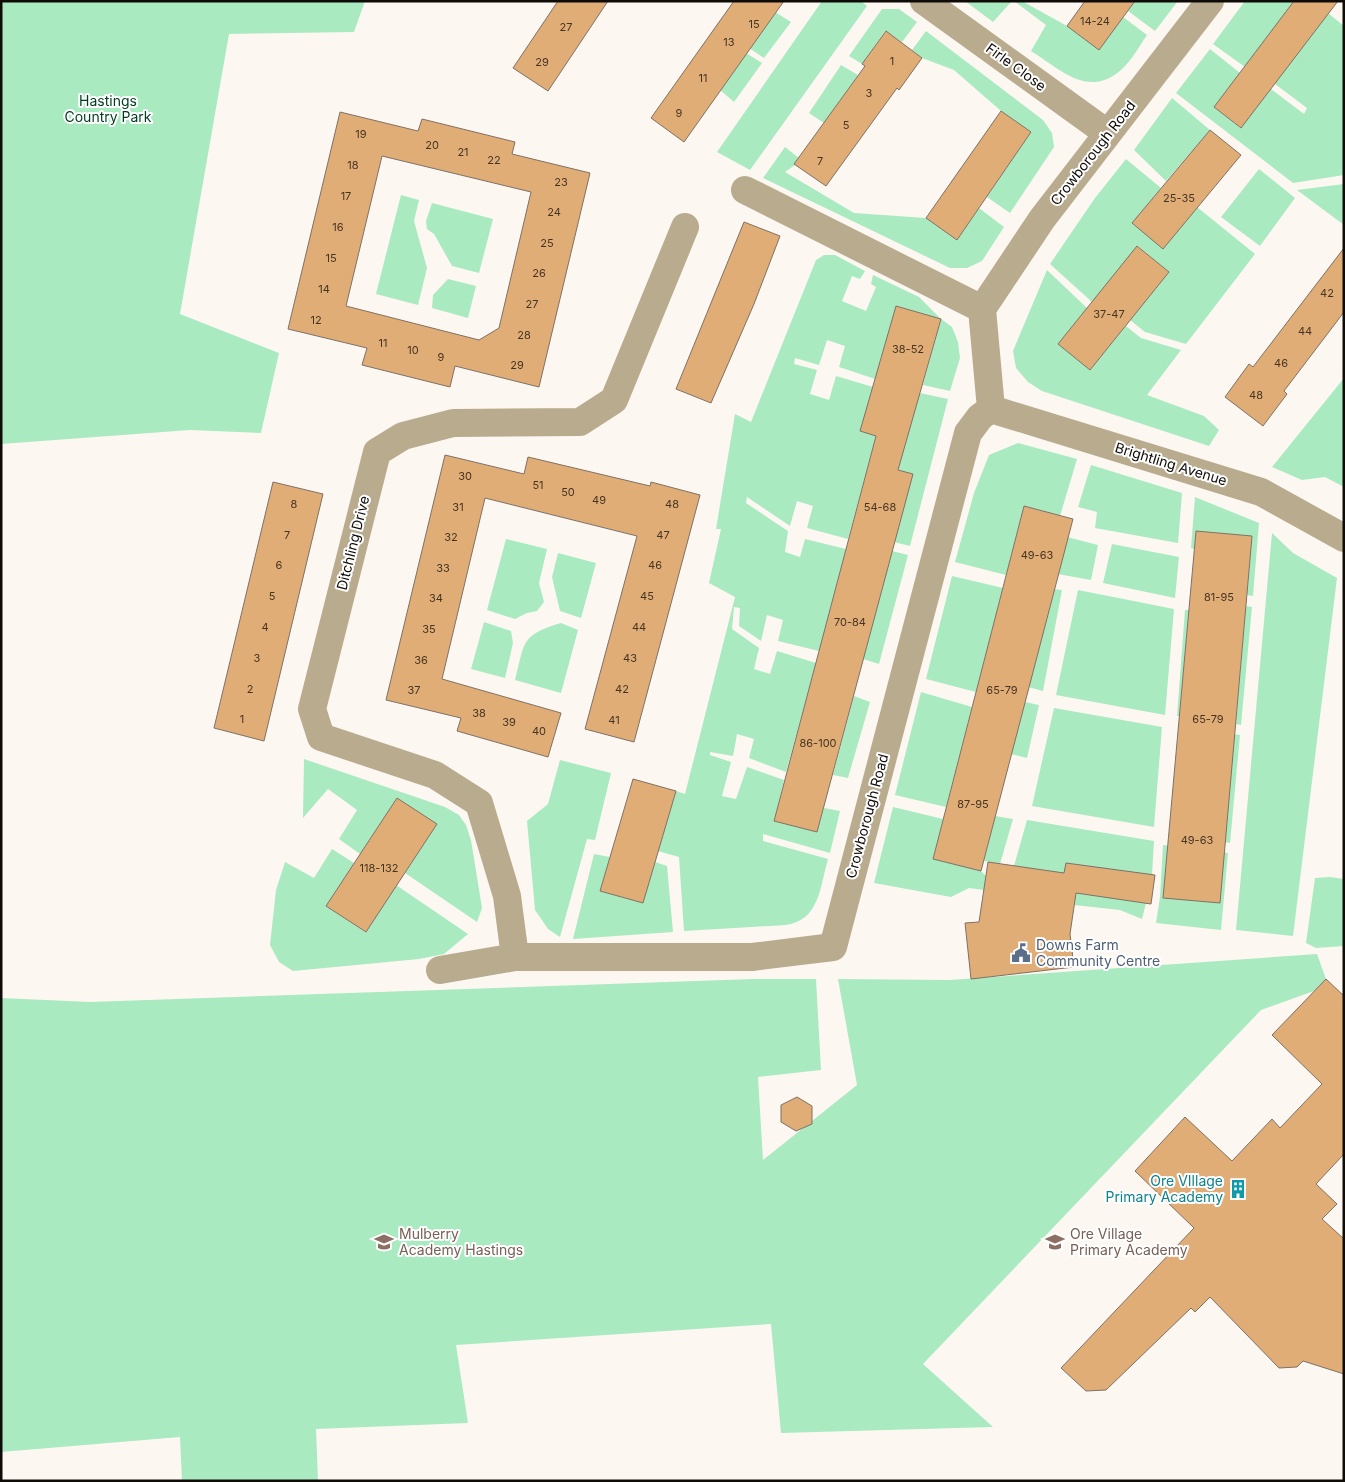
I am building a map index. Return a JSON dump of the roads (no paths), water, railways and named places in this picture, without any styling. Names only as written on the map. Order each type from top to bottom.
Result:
[{"type":"street","name":"Firle Close","points":[[924,1],[1107,133]]},
{"type":"street","name":"Crowborough Road","points":[[982,309],[1042,219],[1210,1]]},
{"type":"street","points":[[745,190],[982,309],[991,409]]},
{"type":"street","name":"Ditchling Drive","points":[[515,957],[507,896],[479,803],[435,775],[321,737],[312,708],[377,452],[403,436],[453,423],[580,422],[614,400],[685,227]]},
{"type":"street","name":"Crowborough Road","points":[[440,970],[515,957],[752,957],[833,947],[968,433],[980,417],[991,409]]},
{"type":"street","name":"Brightling Avenue","points":[[991,409],[1027,418],[1261,492],[1344,538]]},
{"type":"place","name":"Downs Farm Community Centre","points":[[1021,953]]},
{"type":"place","name":"Ore VIllage Primary Academy","points":[[1238,1189]]},
{"type":"place","name":"Mulberry Academy Hastings","points":[[384,1242]]},
{"type":"place","name":"Ore Village Primary Academy","points":[[1055,1242]]},
{"type":"park label","name":"Hastings Country Park","points":[[108,109]]}]
